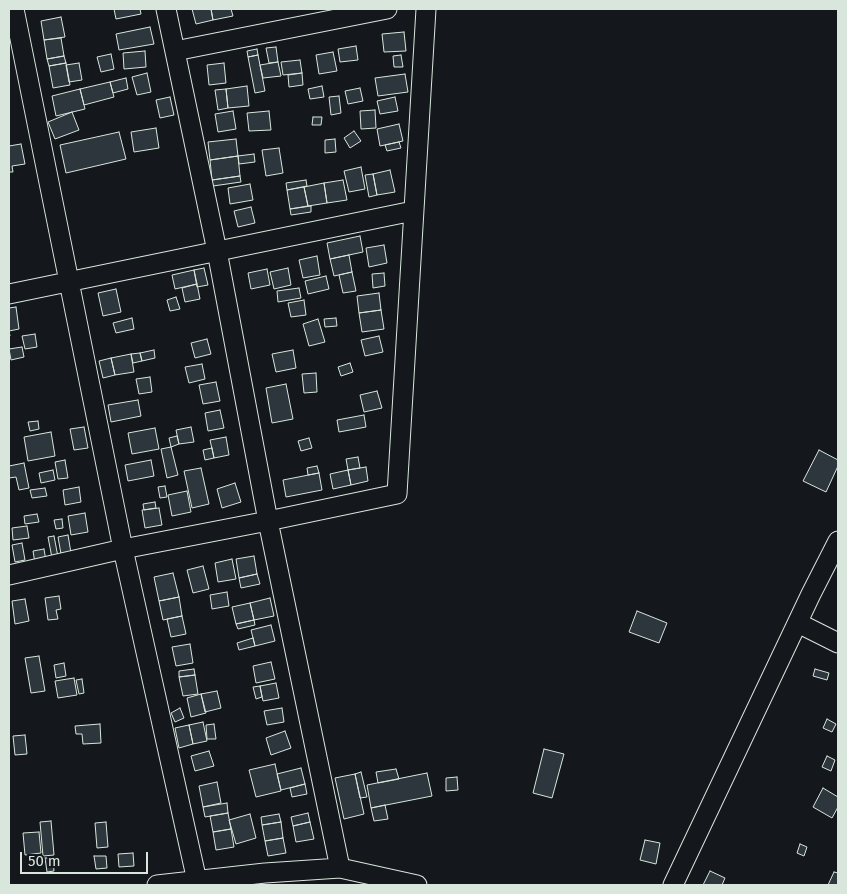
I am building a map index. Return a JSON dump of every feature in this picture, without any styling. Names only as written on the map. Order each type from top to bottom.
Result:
[{"type":"street","points":[[14,9],[123,549],[207,882]]},
{"type":"street","points":[[166,9],[217,251],[268,521],[340,868]]},
{"type":"street","points":[[174,52],[387,9]]},
{"type":"street","points":[[9,575],[123,549],[396,494],[426,9]]},
{"type":"street","points":[[9,294],[413,211]]},
{"type":"street","points":[[673,885],[838,541]]},
{"type":"street","points":[[798,623],[838,643]]},
{"type":"street","points":[[157,885],[207,882],[265,873],[340,868],[387,882],[417,885]]},
{"type":"building","points":[[114,9],[140,9],[141,14],[116,19]]},
{"type":"building","points":[[192,9],[211,9],[213,20],[196,24]]},
{"type":"building","points":[[211,9],[231,9],[233,16],[213,20]]},
{"type":"building","points":[[61,17],[65,37],[44,40],[41,21]]},
{"type":"building","points":[[150,27],[154,44],[119,50],[116,34]]},
{"type":"building","points":[[404,32],[406,51],[384,52],[382,34]]},
{"type":"building","points":[[61,38],[64,56],[47,59],[44,40]]},
{"type":"building","points":[[356,46],[358,60],[340,62],[338,49]]},
{"type":"building","points":[[276,47],[278,62],[269,63],[266,48]]},
{"type":"building","points":[[257,49],[258,55],[248,57],[247,51]]},
{"type":"building","points":[[145,51],[146,67],[124,69],[123,53]]},
{"type":"building","points":[[333,52],[337,71],[319,74],[316,55]]},
{"type":"building","points":[[111,54],[114,69],[101,72],[97,57]]},
{"type":"building","points":[[258,55],[265,91],[255,93],[248,57]]},
{"type":"building","points":[[401,55],[403,67],[394,67],[393,56]]},
{"type":"building","points":[[64,56],[66,63],[49,66],[47,59]]},
{"type":"building","points":[[300,60],[302,73],[283,75],[281,62]]},
{"type":"building","points":[[278,62],[281,76],[263,78],[260,65]]},
{"type":"building","points":[[66,63],[70,85],[53,88],[49,66]]},
{"type":"building","points":[[79,63],[82,80],[69,82],[66,65]]},
{"type":"building","points":[[224,63],[226,83],[209,85],[207,65]]},
{"type":"building","points":[[147,73],[151,92],[137,95],[132,77]]},
{"type":"building","points":[[302,73],[303,85],[289,87],[288,75]]},
{"type":"building","points":[[405,74],[408,92],[378,96],[375,78]]},
{"type":"building","points":[[126,78],[128,89],[113,93],[110,82]]},
{"type":"building","points":[[110,82],[114,97],[84,105],[80,89]]},
{"type":"building","points":[[247,86],[249,106],[228,108],[226,89]]},
{"type":"building","points":[[322,86],[324,97],[310,99],[308,89]]},
{"type":"building","points":[[360,88],[363,101],[348,104],[345,91]]},
{"type":"building","points":[[80,89],[85,109],[56,116],[52,96]]},
{"type":"building","points":[[226,89],[228,108],[218,110],[215,90]]},
{"type":"building","points":[[339,96],[341,113],[331,115],[329,97]]},
{"type":"building","points":[[170,97],[174,115],[160,118],[156,100]]},
{"type":"building","points":[[395,97],[398,111],[380,114],[377,101]]},
{"type":"building","points":[[375,110],[376,128],[361,129],[360,111]]},
{"type":"building","points":[[233,111],[236,129],[218,132],[215,114]]},
{"type":"building","points":[[269,111],[271,130],[249,131],[247,113]]},
{"type":"building","points":[[72,112],[79,130],[55,139],[48,122]]},
{"type":"building","points":[[313,117],[322,117],[321,125],[312,125]]},
{"type":"building","points":[[399,124],[403,141],[380,146],[377,129]]},
{"type":"building","points":[[156,128],[159,148],[134,152],[131,132]]},
{"type":"building","points":[[354,131],[361,141],[350,148],[344,138]]},
{"type":"building","points":[[119,132],[126,159],[66,173],[60,145]]},
{"type":"building","points":[[236,139],[238,156],[210,160],[208,142]]},
{"type":"building","points":[[335,139],[336,152],[325,153],[325,140]]},
{"type":"building","points":[[399,142],[401,148],[387,151],[385,145]]},
{"type":"building","points":[[21,144],[25,164],[12,166],[13,172],[9,172],[9,146]]},
{"type":"building","points":[[279,148],[283,173],[266,176],[262,150]]},
{"type":"building","points":[[254,154],[255,162],[239,164],[238,156]]},
{"type":"building","points":[[238,156],[240,176],[212,180],[210,160]]},
{"type":"building","points":[[361,167],[365,189],[349,192],[344,171]]},
{"type":"building","points":[[390,170],[395,192],[377,195],[373,174]]},
{"type":"building","points":[[373,174],[377,195],[369,197],[365,175]]},
{"type":"building","points":[[240,176],[241,182],[213,186],[212,180]]},
{"type":"building","points":[[306,180],[307,186],[287,190],[286,183]]},
{"type":"building","points":[[343,180],[347,200],[327,203],[324,183]]},
{"type":"building","points":[[324,183],[327,203],[308,206],[304,187]]},
{"type":"building","points":[[250,184],[253,200],[230,204],[228,188]]},
{"type":"building","points":[[304,187],[308,206],[290,209],[287,190]]},
{"type":"building","points":[[311,206],[311,212],[291,215],[290,209]]},
{"type":"building","points":[[251,207],[255,223],[238,227],[234,211]]},
{"type":"building","points":[[360,236],[363,252],[330,259],[327,243]]},
{"type":"building","points":[[384,245],[387,263],[369,267],[366,248]]},
{"type":"building","points":[[349,255],[352,272],[334,276],[330,259]]},
{"type":"building","points":[[317,256],[320,275],[303,278],[299,260]]},
{"type":"building","points":[[204,268],[208,285],[197,287],[194,270]]},
{"type":"building","points":[[288,268],[291,285],[274,289],[270,272]]},
{"type":"building","points":[[267,269],[270,285],[251,289],[248,273]]},
{"type":"building","points":[[194,270],[197,284],[175,289],[172,275]]},
{"type":"building","points":[[352,272],[356,291],[343,293],[339,275]]},
{"type":"building","points":[[384,273],[385,286],[373,288],[372,274]]},
{"type":"building","points":[[326,276],[329,289],[308,294],[305,281]]},
{"type":"building","points":[[197,284],[200,299],[185,302],[182,288]]},
{"type":"building","points":[[299,288],[301,298],[278,302],[277,291]]},
{"type":"building","points":[[116,289],[121,312],[103,316],[98,293]]},
{"type":"building","points":[[379,293],[381,310],[359,313],[357,296]]},
{"type":"building","points":[[176,297],[180,309],[170,311],[167,300]]},
{"type":"building","points":[[304,300],[306,315],[291,317],[288,303]]},
{"type":"building","points":[[16,307],[19,329],[9,331],[9,308]]},
{"type":"building","points":[[381,310],[384,329],[362,332],[359,313]]},
{"type":"building","points":[[132,318],[134,329],[116,333],[113,323]]},
{"type":"building","points":[[336,318],[337,326],[325,327],[324,319]]},
{"type":"building","points":[[318,319],[325,342],[309,346],[303,324]]},
{"type":"building","points":[[35,334],[37,347],[25,349],[22,336]]},
{"type":"building","points":[[379,336],[383,352],[365,356],[361,340]]},
{"type":"building","points":[[207,339],[211,354],[195,358],[191,343]]},
{"type":"building","points":[[22,347],[24,357],[11,360],[9,349]]},
{"type":"building","points":[[154,350],[155,358],[142,361],[140,353]]},
{"type":"building","points":[[293,350],[296,368],[276,372],[272,354]]},
{"type":"building","points":[[140,353],[142,361],[133,363],[131,354]]},
{"type":"building","points":[[131,354],[134,372],[115,375],[111,358]]},
{"type":"building","points":[[111,358],[115,375],[103,378],[99,361]]},
{"type":"building","points":[[350,363],[353,372],[341,376],[338,367]]},
{"type":"building","points":[[202,364],[205,379],[189,383],[185,367]]},
{"type":"building","points":[[316,373],[317,392],[304,393],[302,374]]},
{"type":"building","points":[[150,377],[152,392],[139,394],[136,379]]},
{"type":"building","points":[[216,382],[220,401],[203,404],[199,385]]},
{"type":"building","points":[[286,384],[293,419],[272,423],[266,388]]},
{"type":"building","points":[[377,391],[382,408],[364,412],[360,395]]},
{"type":"building","points":[[138,400],[141,416],[111,422],[108,405]]},
{"type":"building","points":[[220,410],[224,428],[208,431],[205,413]]},
{"type":"building","points":[[364,415],[366,427],[339,432],[337,420]]},
{"type":"building","points":[[38,421],[39,429],[30,431],[28,422]]},
{"type":"building","points":[[84,427],[88,448],[74,450],[70,429]]},
{"type":"building","points":[[191,427],[194,442],[179,444],[176,430]]},
{"type":"building","points":[[155,428],[159,449],[132,454],[128,433]]},
{"type":"building","points":[[51,432],[55,456],[28,461],[24,437]]},
{"type":"building","points":[[177,436],[179,444],[171,447],[169,438]]},
{"type":"building","points":[[226,437],[229,455],[214,458],[210,440]]},
{"type":"building","points":[[309,438],[312,448],[301,451],[298,441]]},
{"type":"building","points":[[171,447],[178,475],[167,478],[161,449]]},
{"type":"building","points":[[212,448],[214,458],[205,460],[203,450]]},
{"type":"building","points":[[819,450],[838,460],[838,466],[826,492],[803,481]]},
{"type":"building","points":[[358,457],[360,468],[348,470],[346,459]]},
{"type":"building","points":[[65,460],[68,478],[58,479],[55,462]]},
{"type":"building","points":[[151,460],[154,476],[128,481],[125,465]]},
{"type":"building","points":[[24,463],[29,488],[19,490],[16,477],[9,478],[9,466]]},
{"type":"building","points":[[317,466],[319,473],[308,475],[307,468]]},
{"type":"building","points":[[366,467],[368,481],[351,485],[348,470]]},
{"type":"building","points":[[201,468],[209,504],[192,508],[184,471]]},
{"type":"building","points":[[53,470],[55,480],[41,483],[39,473]]},
{"type":"building","points":[[348,470],[351,485],[333,489],[330,474]]},
{"type":"building","points":[[319,473],[322,490],[286,497],[283,480]]},
{"type":"building","points":[[235,483],[241,502],[222,508],[217,489]]},
{"type":"building","points":[[165,486],[167,497],[160,498],[158,487]]},
{"type":"building","points":[[79,487],[81,502],[65,505],[63,490]]},
{"type":"building","points":[[45,488],[47,496],[32,498],[30,490]]},
{"type":"building","points":[[187,491],[191,512],[172,516],[168,495]]},
{"type":"building","points":[[155,502],[156,508],[144,510],[143,504]]},
{"type":"building","points":[[159,508],[162,525],[145,528],[142,510]]},
{"type":"building","points":[[85,513],[88,532],[71,535],[68,516]]},
{"type":"building","points":[[37,514],[39,522],[25,524],[24,516]]},
{"type":"building","points":[[62,519],[63,528],[56,529],[54,520]]},
{"type":"building","points":[[27,526],[29,538],[13,540],[12,528]]},
{"type":"building","points":[[68,535],[71,553],[61,554],[58,537]]},
{"type":"building","points":[[54,536],[58,557],[52,558],[48,537]]},
{"type":"building","points":[[22,543],[25,560],[15,562],[12,545]]},
{"type":"building","points":[[44,549],[46,561],[35,563],[33,551]]},
{"type":"building","points":[[254,556],[257,574],[239,578],[236,559]]},
{"type":"building","points":[[232,559],[236,579],[218,582],[215,563]]},
{"type":"building","points":[[203,566],[209,589],[193,593],[187,570]]},
{"type":"building","points":[[173,573],[179,597],[159,601],[154,577]]},
{"type":"building","points":[[257,574],[260,584],[241,588],[239,578]]},
{"type":"building","points":[[227,592],[229,606],[212,609],[210,595]]},
{"type":"building","points":[[59,596],[61,609],[56,610],[58,619],[48,620],[45,598]]},
{"type":"building","points":[[179,597],[182,616],[163,620],[159,601]]},
{"type":"building","points":[[270,598],[274,616],[254,620],[250,603]]},
{"type":"building","points":[[25,599],[29,621],[15,624],[12,601]]},
{"type":"building","points":[[250,603],[254,620],[236,624],[232,607]]},
{"type":"building","points":[[637,611],[667,623],[659,643],[629,632]]},
{"type":"building","points":[[182,616],[186,634],[171,637],[167,619]]},
{"type":"building","points":[[254,620],[255,625],[238,629],[236,624]]},
{"type":"building","points":[[271,625],[275,641],[255,646],[251,630]]},
{"type":"building","points":[[253,638],[255,646],[239,650],[237,643]]},
{"type":"building","points":[[190,644],[193,663],[176,666],[172,647]]},
{"type":"building","points":[[39,656],[45,691],[31,693],[25,658]]},
{"type":"building","points":[[271,662],[275,679],[256,683],[253,666]]},
{"type":"building","points":[[64,663],[66,676],[56,678],[54,665]]},
{"type":"building","points":[[194,669],[195,675],[179,677],[179,671]]},
{"type":"building","points":[[815,669],[829,673],[827,680],[813,676]]},
{"type":"building","points":[[195,675],[198,694],[183,696],[179,677]]},
{"type":"building","points":[[74,678],[77,695],[58,698],[55,681]]},
{"type":"building","points":[[82,679],[84,693],[79,694],[76,680]]},
{"type":"building","points":[[276,683],[279,698],[263,701],[260,686]]},
{"type":"building","points":[[260,686],[262,697],[256,699],[253,687]]},
{"type":"building","points":[[217,691],[221,708],[205,712],[201,694]]},
{"type":"building","points":[[201,694],[206,713],[191,717],[187,698]]},
{"type":"building","points":[[180,708],[184,718],[175,722],[171,713]]},
{"type":"building","points":[[282,708],[284,722],[267,725],[264,711]]},
{"type":"building","points":[[827,719],[836,724],[832,732],[823,728]]},
{"type":"building","points":[[203,722],[207,741],[193,744],[189,725]]},
{"type":"building","points":[[100,724],[101,743],[83,744],[82,734],[76,734],[75,726]]},
{"type":"building","points":[[214,724],[216,739],[207,739],[206,725]]},
{"type":"building","points":[[189,725],[193,744],[179,748],[175,728]]},
{"type":"building","points":[[285,731],[291,748],[271,755],[266,738]]},
{"type":"building","points":[[25,735],[27,754],[15,755],[13,736]]},
{"type":"building","points":[[544,749],[564,754],[552,798],[533,793]]},
{"type":"building","points":[[209,751],[214,766],[195,771],[191,756]]},
{"type":"building","points":[[827,756],[835,760],[831,771],[822,767]]},
{"type":"building","points":[[275,764],[281,791],[256,797],[249,770]]},
{"type":"building","points":[[301,768],[305,784],[281,790],[277,774]]},
{"type":"building","points":[[396,769],[399,779],[378,783],[376,772]]},
{"type":"building","points":[[361,772],[367,797],[360,798],[355,774]]},
{"type":"building","points":[[427,773],[432,796],[371,808],[367,785]]},
{"type":"building","points":[[355,774],[364,814],[344,819],[335,778]]},
{"type":"building","points":[[457,777],[458,790],[446,791],[446,778]]},
{"type":"building","points":[[217,782],[221,803],[203,807],[199,786]]},
{"type":"building","points":[[305,784],[307,794],[292,797],[290,788]]},
{"type":"building","points":[[823,788],[838,797],[838,807],[832,818],[813,807]]},
{"type":"building","points":[[227,803],[228,813],[205,817],[203,807]]},
{"type":"building","points":[[385,805],[388,819],[374,821],[371,808]]},
{"type":"building","points":[[228,813],[231,829],[213,832],[210,816]]},
{"type":"building","points":[[308,813],[310,822],[293,826],[291,817]]},
{"type":"building","points":[[250,814],[256,838],[236,844],[229,820]]},
{"type":"building","points":[[279,814],[281,822],[262,825],[261,817]]},
{"type":"building","points":[[51,821],[54,855],[43,856],[40,822]]},
{"type":"building","points":[[106,822],[108,847],[97,848],[95,823]]},
{"type":"building","points":[[281,822],[283,838],[265,841],[262,825]]},
{"type":"building","points":[[310,822],[314,839],[296,842],[293,826]]},
{"type":"building","points":[[231,829],[234,847],[216,850],[213,832]]},
{"type":"building","points":[[39,832],[41,853],[25,855],[23,833]]},
{"type":"building","points":[[283,838],[286,853],[268,856],[265,841]]},
{"type":"building","points":[[645,840],[660,843],[656,864],[640,860]]},
{"type":"building","points":[[800,844],[807,847],[804,856],[797,853]]},
{"type":"building","points":[[133,853],[134,866],[119,867],[118,854]]},
{"type":"building","points":[[94,856],[106,856],[107,868],[96,869]]},
{"type":"building","points":[[45,858],[53,858],[54,871],[47,872]]},
{"type":"building","points":[[710,871],[725,878],[722,885],[703,885]]},
{"type":"building","points":[[834,872],[838,873],[838,885],[828,885]]}]
